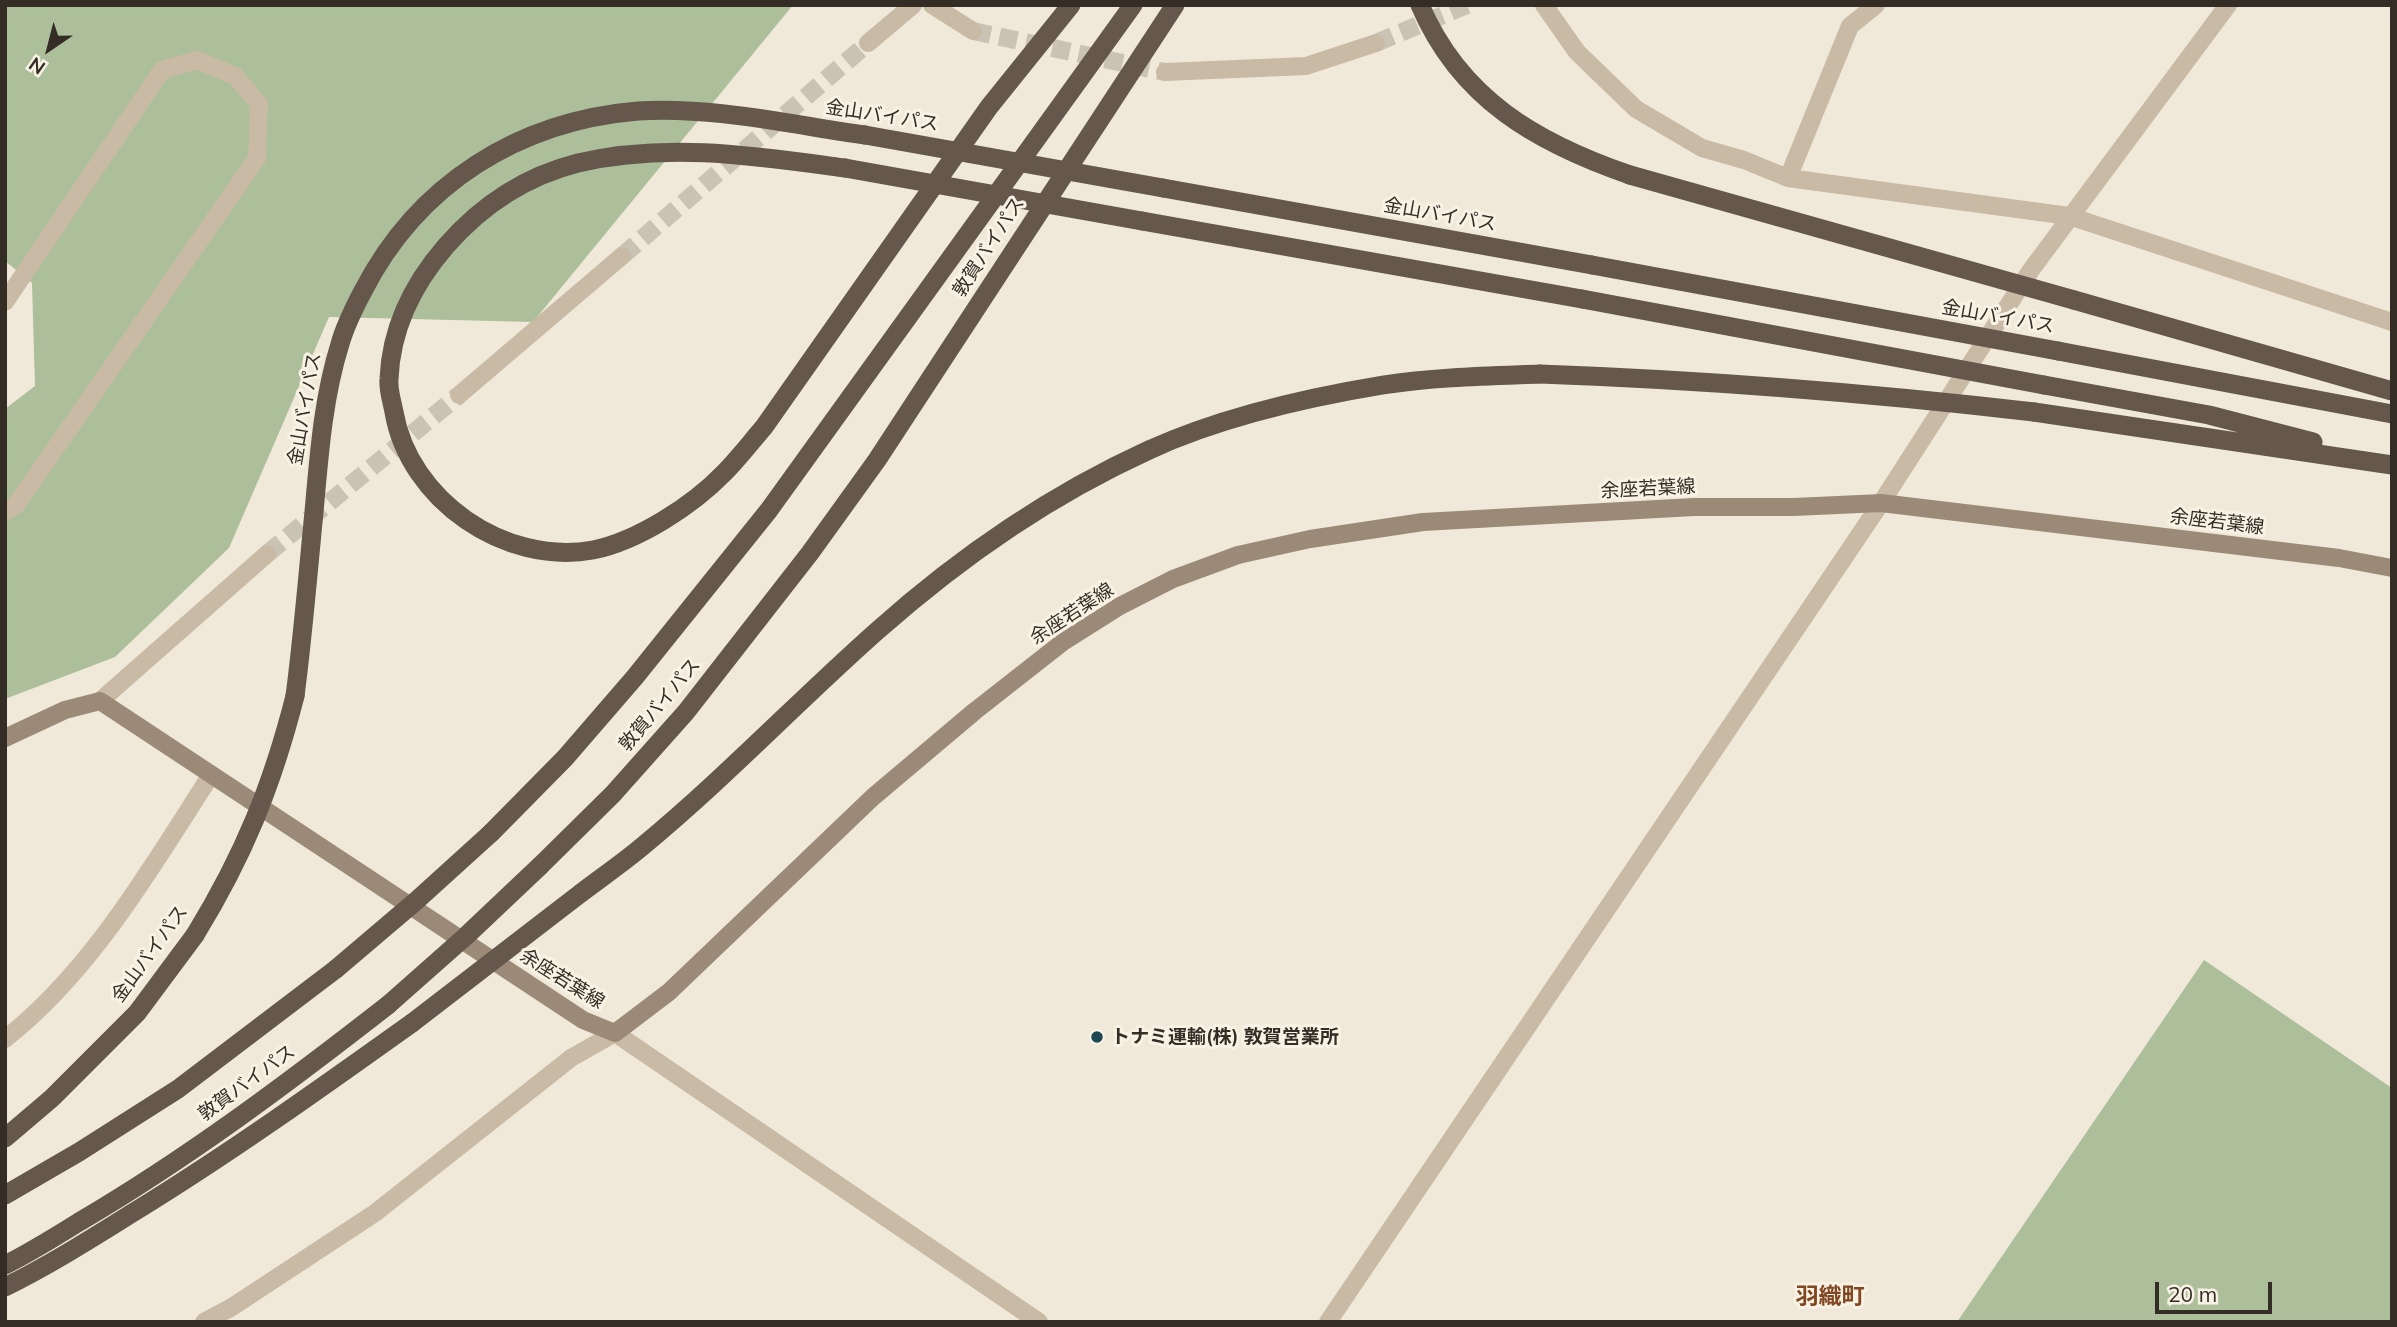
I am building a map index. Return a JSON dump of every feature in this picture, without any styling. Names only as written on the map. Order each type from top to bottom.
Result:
[{"type":"highway","points":[[1071,5],[989,107],[764,427],[723,474],[681,509],[637,534],[594,550],[552,553],[509,542],[469,523],[434,494],[412,461],[396,426],[388,382],[394,338],[409,300],[435,259],[462,228],[498,199],[544,175],[577,163],[629,154],[684,151],[756,156],[845,168],[1142,221],[1582,299],[2209,415],[2392,464]]},
{"type":"highway","name":"敦賀バイパス","points":[[5,1195],[178,1089],[336,969],[491,833],[565,758],[635,677],[743,543],[1133,5]]},
{"type":"highway","name":"敦賀バイパス","points":[[5,1265],[107,1206],[208,1140],[290,1081],[388,1005],[466,936],[614,794],[686,712],[810,553],[877,460],[1175,5]]},
{"type":"highway","points":[[1420,5],[1430,29],[1449,59],[1475,89],[1510,118],[1546,141],[1585,159],[1630,175],[2392,391]]},
{"type":"highway","name":"金山バイパス","points":[[5,1138],[61,1089],[137,1013],[195,935],[238,860],[259,812],[280,757],[295,696],[317,470],[331,381],[340,343],[376,267],[400,233],[427,202],[456,177],[493,153],[538,133],[601,117],[639,111],[691,112],[864,135],[1592,265],[2392,414]]},
{"type":"highway","points":[[5,1287],[106,1230],[194,1175],[412,1023],[642,847],[712,786],[877,630],[947,572],[1013,523],[1083,482],[1151,449],[1223,423],[1304,401],[1384,385],[1465,376],[1540,374],[1678,379],[1795,388],[2034,412],[2392,464]]},
{"type":"main road","name":"余座若葉線","points":[[100,701],[583,1020],[615,1034],[669,992],[873,797],[975,711],[1063,642],[1119,606],[1173,579],[1238,555],[1310,539],[1423,522],[1694,507],[1794,507],[1881,503],[2339,558],[2392,568]]},
{"type":"main road","points":[[5,738],[65,710],[100,701]]},
{"type":"street","points":[[869,43],[913,5]]},
{"type":"street","points":[[932,5],[973,31]]},
{"type":"street","points":[[1544,5],[1577,52],[1636,109],[1702,148],[1744,160],[1788,178],[2069,216],[2392,322]]},
{"type":"street","points":[[1788,178],[1850,26],[1876,5]]},
{"type":"street","points":[[1328,1322],[1881,503],[2031,270],[2069,216],[2230,6],[2228,5]]},
{"type":"street","points":[[1165,72],[1306,66],[1376,43]]},
{"type":"street","points":[[5,302],[162,70],[197,60],[235,76],[259,104],[257,158],[16,505],[5,511]]},
{"type":"street","points":[[459,395],[622,256]]},
{"type":"street","points":[[100,701],[267,554]]},
{"type":"street","points":[[5,1039],[26,1023],[80,964],[141,882],[211,775]]},
{"type":"street","points":[[204,1322],[232,1307],[375,1213],[571,1058],[615,1034],[1039,1322]]},
{"type":"green space","points":[[5,5],[793,5],[533,322],[329,317],[229,548],[115,657],[5,699],[5,409],[35,386],[32,283],[5,261]]},
{"type":"green space","points":[[2204,960],[2392,1088],[2392,1322],[1957,1322]]},
{"type":"tunnel","points":[[1376,43],[1467,5]]},
{"type":"tunnel","points":[[973,31],[1165,72]]},
{"type":"tunnel","points":[[622,256],[868,43]]},
{"type":"tunnel","points":[[267,554],[459,395]]},
{"type":"place","name":"トナミ運輸(株) 敦賀営業所","points":[[1097,1037]]},
{"type":"district","name":"羽織町","points":[[1830,1297]]}]
